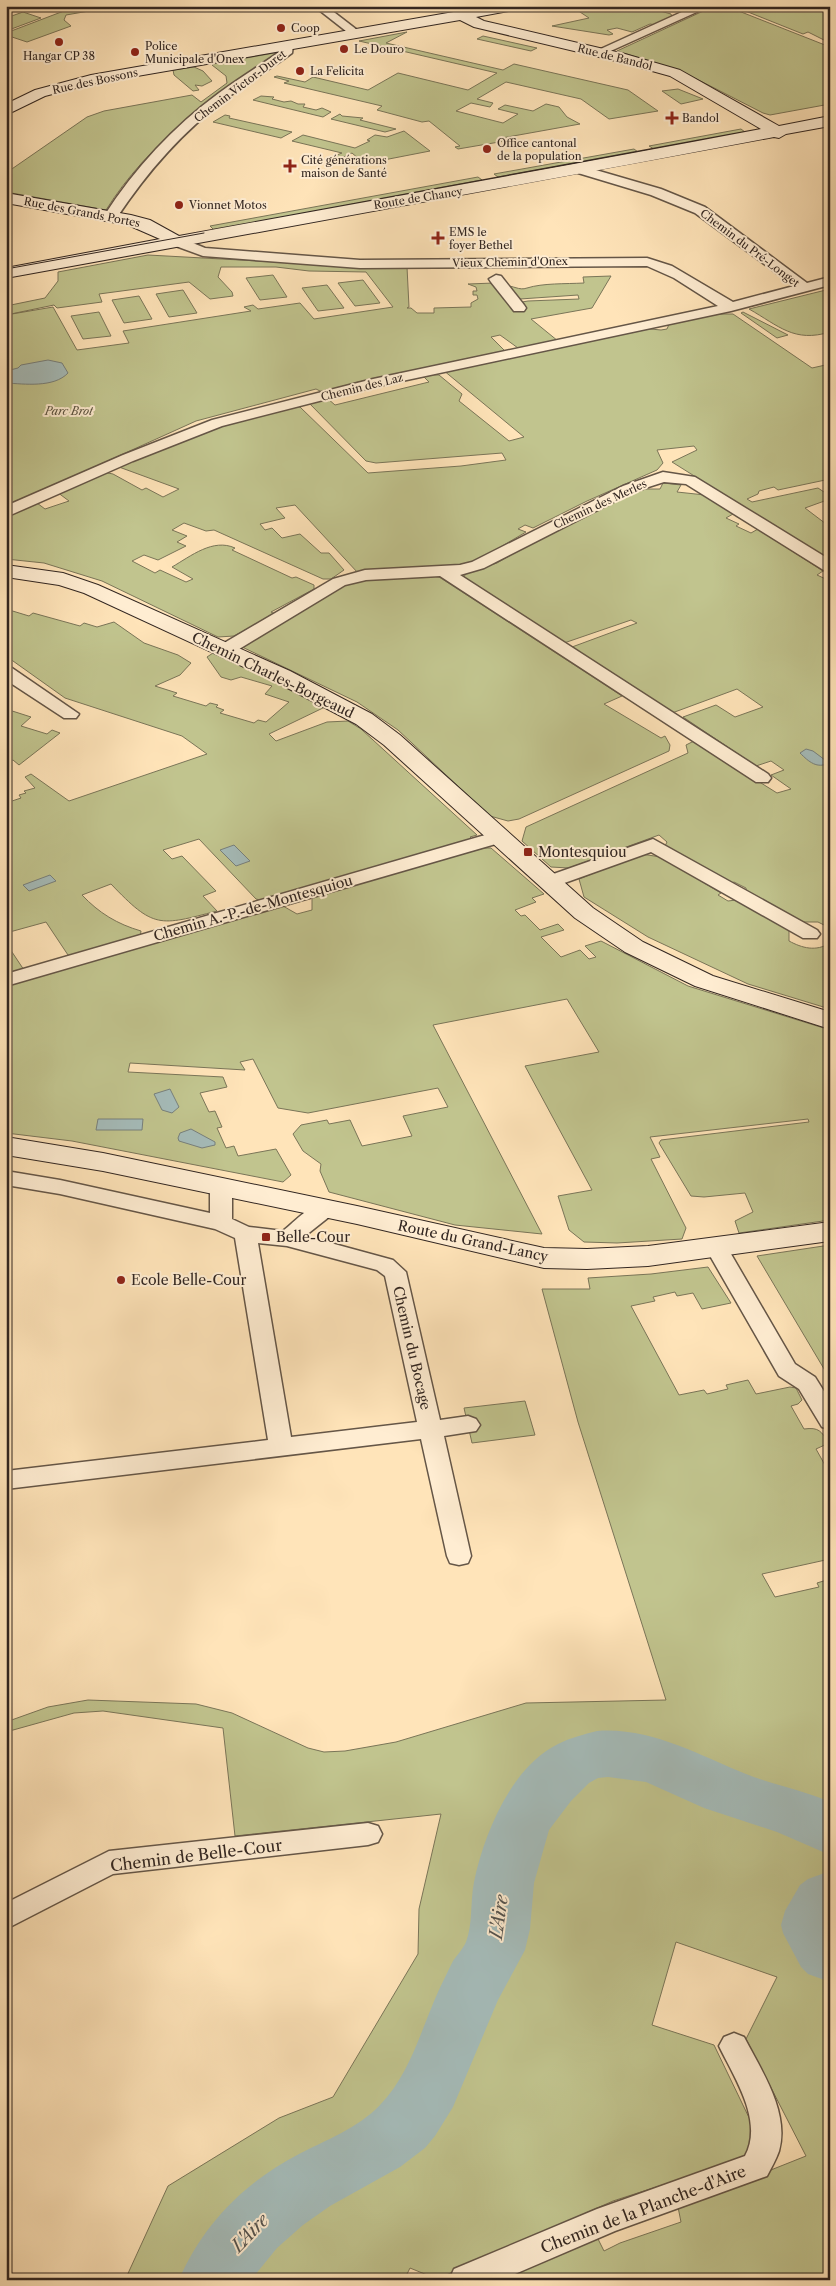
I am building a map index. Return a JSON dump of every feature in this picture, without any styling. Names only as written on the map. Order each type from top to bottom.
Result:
[{"type":"street","points":[[319,6],[355,33]]},
{"type":"street","name":"Rue des Bossons","points":[[6,110],[30,97],[75,84],[514,6]]},
{"type":"street","points":[[600,52],[705,6]]},
{"type":"street","name":"Rue de Bandol","points":[[461,15],[479,24],[648,64],[684,77],[760,120],[779,133]]},
{"type":"street","name":"Chemin Victor-Duret","points":[[111,216],[132,182],[171,140],[222,96],[288,51],[286,45]]},
{"type":"street","points":[[700,130],[830,108]]},
{"type":"street","name":"Route de Chancy","points":[[6,273],[582,170],[779,133],[830,121]]},
{"type":"street","name":"Chemin du Pré-Longet","points":[[582,170],[656,192],[700,210],[805,288]]},
{"type":"street","name":"Route de Chancy","points":[[6,259],[420,181]]},
{"type":"street","name":"Rue des Grands Portes","points":[[6,198],[111,216],[144,224],[178,242]]},
{"type":"street","name":"Vieux Chemin d'Onex","points":[[178,242],[203,252],[360,264],[647,262],[659,264],[712,298],[731,306]]},
{"type":"street","points":[[496,279],[519,308]]},
{"type":"street","points":[[731,306],[830,281]]},
{"type":"street","name":"Chemin des Laz","points":[[6,512],[136,455],[218,423],[373,383],[731,306]]},
{"type":"street","name":"Chemin des Merles","points":[[225,650],[348,579],[370,575],[445,572],[478,565],[565,519],[628,489],[653,480],[671,477],[690,480],[821,561],[830,569]]},
{"type":"street","name":"Chemin Charles-Borgeaud","points":[[6,570],[50,576],[78,584],[326,698],[380,730],[549,882],[602,927],[658,960],[713,984],[830,1021]]},
{"type":"street","points":[[445,572],[762,778]]},
{"type":"street","points":[[6,672],[70,714]]},
{"type":"street","name":"Chemin A.-P.-de-Montesquiou","points":[[6,980],[499,837]]},
{"type":"street","points":[[549,882],[653,845],[810,934]]},
{"type":"street","name":"Route du Grand-Lancy","points":[[6,1146],[103,1162],[221,1188],[326,1208],[544,1258],[618,1259],[830,1231]]},
{"type":"street","name":"Chemin du Bocage","points":[[6,1178],[60,1187],[221,1223],[244,1234],[287,1239],[385,1265],[395,1272],[459,1556]]},
{"type":"street","points":[[221,1188],[221,1223]]},
{"type":"street","points":[[287,1239],[326,1208]]},
{"type":"street","points":[[244,1234],[281,1447]]},
{"type":"street","points":[[716,1247],[787,1370],[807,1383],[830,1421]]},
{"type":"street","name":"Chemin du Bocage","points":[[6,1480],[468,1426]]},
{"type":"street","name":"Chemin de Belle-Cour","points":[[6,1917],[109,1863],[368,1834]]},
{"type":"street","name":"Chemin de la Planche-d'Aire","points":[[465,2280],[608,2219],[756,2166],[763,2157],[768,2141],[762,2109],[734,2046]]},
{"type":"green space","points":[[77,6],[118,6],[66,15],[64,20],[71,26],[27,42],[6,35],[6,33]]},
{"type":"green space","points":[[571,6],[642,6],[671,14],[672,17],[656,25],[650,24],[632,32],[617,28],[607,30],[613,34],[609,35],[552,26],[589,18]]},
{"type":"green space","points":[[714,6],[726,6],[830,47],[830,104],[770,115],[681,71],[617,51]]},
{"type":"green space","points":[[733,6],[830,6],[830,43],[808,32],[803,34]]},
{"type":"green space","points":[[23,12],[41,18],[6,31],[6,18]]},
{"type":"green space","points":[[407,32],[386,43],[503,70],[514,64],[628,90],[658,111],[609,119],[581,99],[506,82],[477,99],[493,103],[490,107],[471,103],[456,111],[503,123],[518,114],[498,109],[505,105],[533,111],[546,104],[559,107],[567,117],[580,124],[502,138],[505,141],[458,149],[455,147],[460,146],[429,121],[422,122],[377,110],[382,106],[284,83],[289,81],[274,77],[305,82],[313,77],[368,90],[398,73],[468,90],[497,73],[359,41]]},
{"type":"green space","points":[[483,36],[537,48],[531,51],[477,39]]},
{"type":"green space","points":[[277,54],[205,105],[161,143],[141,163],[106,210],[6,192],[6,173],[87,117],[104,111],[192,95],[201,102],[227,83],[226,76],[213,64]]},
{"type":"green space","points":[[194,67],[203,71],[212,81],[202,86],[195,85],[199,90],[193,91],[174,75],[173,70]]},
{"type":"green space","points":[[678,89],[703,99],[681,104],[662,91]]},
{"type":"green space","points":[[261,96],[274,97],[272,99],[284,102],[291,101],[305,104],[303,107],[316,110],[322,108],[331,112],[323,117],[253,100]]},
{"type":"green space","points":[[340,114],[342,116],[363,118],[360,120],[396,129],[385,132],[331,119]]},
{"type":"green space","points":[[225,115],[230,116],[229,118],[292,132],[281,138],[213,122]]},
{"type":"green space","points":[[741,129],[745,132],[654,149],[649,146]]},
{"type":"green space","points":[[404,131],[430,151],[358,165],[355,161],[359,159],[352,153],[337,160],[329,158],[342,153],[292,141],[303,135],[355,148],[370,141],[367,140],[375,135],[387,137]]},
{"type":"green space","points":[[634,149],[638,152],[498,177],[494,174]]},
{"type":"green space","points":[[478,177],[482,180],[214,230],[210,226]]},
{"type":"green space","name":"Parc Brot","points":[[148,255],[368,267],[407,267],[409,307],[407,308],[411,308],[417,313],[434,313],[434,308],[471,307],[471,303],[478,299],[477,295],[473,295],[473,291],[477,291],[476,287],[468,284],[494,283],[510,304],[528,301],[579,299],[578,295],[520,299],[513,296],[505,286],[524,289],[547,284],[584,283],[583,277],[611,276],[592,308],[531,319],[558,341],[518,348],[500,335],[491,337],[504,350],[500,353],[358,382],[322,392],[316,389],[196,421],[6,507],[6,306],[45,298],[58,281],[58,272]],"holes":[[[221,267],[276,267],[309,271],[366,272],[393,307],[314,319],[300,303],[258,309],[253,305],[244,307],[251,311],[123,331],[129,343],[77,350],[53,307],[6,315],[54,305],[57,308],[102,302],[99,294],[189,282],[210,299],[233,296],[232,292],[218,277]]]},
{"type":"green space","points":[[273,275],[287,297],[260,300],[246,278]]},
{"type":"green space","points":[[363,280],[380,303],[355,306],[338,283]]},
{"type":"green space","points":[[327,285],[344,308],[318,311],[302,288]]},
{"type":"green space","points":[[830,289],[830,332],[817,335],[796,334],[778,327],[749,309]]},
{"type":"green space","points":[[183,290],[197,313],[169,317],[156,294]]},
{"type":"green space","points":[[139,296],[152,319],[124,323],[112,300]]},
{"type":"green space","points":[[99,312],[111,336],[83,339],[71,316]]},
{"type":"green space","points":[[743,312],[788,335],[777,338],[741,313]]},
{"type":"green space","points":[[717,314],[733,314],[812,368],[830,364],[830,479],[778,490],[774,487],[759,491],[758,494],[747,499],[752,502],[818,488],[824,492],[830,490],[830,499],[805,508],[830,527],[830,561],[672,462],[697,450],[694,446],[657,450],[663,463],[657,470],[587,501],[533,528],[525,525],[518,529],[526,532],[480,559],[452,568],[358,573],[295,505],[276,508],[285,518],[260,524],[265,530],[272,528],[282,538],[300,534],[321,553],[329,553],[344,570],[331,579],[323,579],[214,530],[206,531],[184,523],[172,530],[187,536],[177,542],[186,546],[158,560],[144,555],[132,561],[155,573],[160,570],[186,582],[193,579],[172,567],[202,550],[219,545],[227,545],[235,548],[232,550],[292,578],[296,577],[314,585],[314,589],[271,612],[275,614],[234,636],[218,637],[102,581],[44,563],[6,559],[6,515],[37,503],[45,509],[69,501],[57,492],[103,472],[113,474],[142,490],[146,488],[163,497],[179,489],[119,467],[200,432],[294,406],[300,407],[368,473],[461,466],[506,460],[502,453],[376,463],[366,461],[308,402],[327,398],[335,405],[429,382],[421,374],[439,375],[462,394],[459,401],[509,441],[524,437],[443,370],[640,328],[667,329],[670,322]]},
{"type":"green space","points":[[663,483],[681,485],[677,492],[705,495],[733,514],[726,518],[739,524],[736,526],[751,533],[758,529],[823,571],[817,575],[830,581],[830,928],[818,922],[800,922],[746,892],[746,888],[734,882],[730,884],[665,846],[667,842],[659,835],[569,868],[551,867],[522,841],[526,827],[688,753],[686,745],[694,741],[777,793],[791,789],[771,775],[784,770],[771,761],[756,766],[683,717],[716,705],[735,717],[763,707],[737,689],[672,713],[572,647],[637,623],[631,620],[564,643],[463,579],[466,573],[497,563],[625,495],[642,489],[660,489]]},
{"type":"green space","points":[[436,575],[622,696],[604,704],[661,738],[665,736],[670,745],[669,751],[519,819],[508,821],[490,816],[398,730],[357,702],[240,646],[347,584],[378,578]]},
{"type":"green space","points":[[6,609],[29,616],[33,613],[80,626],[84,623],[97,627],[114,622],[144,643],[178,655],[191,663],[180,675],[155,686],[177,693],[173,696],[206,706],[210,703],[218,705],[216,707],[224,710],[220,713],[254,723],[258,720],[266,722],[289,702],[265,694],[272,686],[241,677],[231,680],[221,677],[207,657],[216,651],[325,707],[269,734],[276,741],[327,722],[348,721],[361,729],[477,835],[470,837],[473,840],[264,901],[256,899],[199,839],[163,850],[172,859],[182,856],[216,891],[203,896],[217,911],[169,921],[158,920],[138,909],[111,884],[82,895],[109,917],[141,931],[140,938],[75,957],[68,955],[46,922],[6,933],[6,803],[21,798],[19,795],[26,793],[24,791],[35,788],[25,777],[31,774],[69,801],[207,754],[182,736],[65,698],[6,656]]},
{"type":"green space","points":[[6,709],[31,717],[21,726],[47,734],[52,730],[60,733],[19,765],[13,760],[6,762]]},
{"type":"green space","points":[[484,848],[491,848],[544,894],[532,898],[536,902],[515,910],[521,916],[525,915],[540,930],[558,924],[564,930],[541,937],[561,957],[580,950],[589,959],[596,957],[585,946],[601,941],[688,986],[830,1030],[830,1220],[739,1233],[735,1221],[753,1212],[745,1193],[704,1197],[691,1196],[659,1143],[661,1140],[809,1122],[808,1119],[650,1137],[660,1157],[651,1159],[686,1228],[682,1239],[617,1243],[584,1242],[569,1230],[558,1196],[592,1190],[525,1066],[599,1052],[567,999],[433,1025],[542,1234],[455,1225],[329,1192],[320,1171],[321,1164],[303,1151],[293,1134],[301,1125],[327,1120],[329,1124],[350,1120],[362,1146],[412,1136],[403,1116],[448,1107],[438,1088],[308,1113],[278,1108],[253,1059],[240,1062],[245,1070],[130,1063],[128,1072],[223,1077],[227,1087],[200,1093],[209,1112],[215,1111],[222,1127],[217,1128],[226,1148],[234,1146],[238,1156],[276,1149],[291,1175],[283,1182],[72,1141],[6,1133],[6,985],[283,906],[297,914],[312,910],[312,896]]},
{"type":"green space","points":[[641,854],[661,857],[721,893],[718,895],[728,901],[736,900],[789,928],[789,941],[809,948],[825,946],[830,943],[830,1009],[748,984],[648,937],[584,897],[579,879]]},
{"type":"green space","points":[[6,943],[24,970],[6,976]]},
{"type":"green space","points":[[830,1245],[830,1379],[757,1256]]},
{"type":"green space","points":[[708,1267],[731,1303],[702,1309],[693,1293],[677,1296],[675,1292],[653,1297],[655,1301],[631,1306],[679,1395],[704,1390],[707,1394],[728,1389],[726,1385],[748,1380],[756,1394],[790,1387],[796,1388],[802,1400],[798,1404],[791,1406],[804,1429],[816,1429],[824,1435],[829,1443],[816,1449],[830,1474],[830,1559],[762,1574],[775,1597],[819,1587],[817,1583],[830,1579],[830,2280],[493,2280],[595,2233],[604,2251],[620,2243],[681,2222],[678,2207],[806,2156],[746,2039],[777,1977],[676,1942],[652,2025],[714,2045],[755,2130],[746,2158],[613,2201],[437,2279],[410,2268],[404,2280],[125,2280],[168,2186],[279,2118],[333,2097],[418,1954],[419,1909],[441,1814],[235,1836],[223,1728],[103,1711],[74,1713],[6,1732],[6,1722],[48,1707],[88,1700],[196,1704],[232,1713],[308,1748],[324,1752],[345,1751],[396,1742],[526,1703],[666,1700],[578,1422],[542,1289],[590,1289],[588,1278],[651,1274]]},
{"type":"green space","points":[[525,1401],[535,1435],[472,1443],[464,1408]]},
{"type":"water","points":[[48,360],[62,363],[68,373],[62,378],[47,383],[6,383],[6,371],[18,368],[21,365]]},
{"type":"water","points":[[806,749],[813,751],[829,763],[817,765],[810,762],[800,753]]},
{"type":"water","points":[[234,845],[250,861],[236,866],[220,850]]},
{"type":"water","points":[[50,875],[56,881],[29,891],[23,885]]},
{"type":"water","points":[[170,1089],[179,1107],[172,1113],[162,1110],[154,1094]]},
{"type":"water","points":[[98,1119],[143,1119],[142,1130],[96,1130]]},
{"type":"water","points":[[191,1129],[215,1142],[215,1145],[202,1148],[179,1141],[180,1133]]},
{"type":"waterway","name":"L'Aire","points":[[213,2280],[221,2265],[242,2238],[266,2214],[307,2184],[377,2146],[402,2127],[412,2115],[430,2086],[472,1987],[494,1950],[499,1929],[504,1883],[515,1841],[525,1818],[550,1784],[569,1766],[587,1756],[597,1754],[608,1753],[646,1758],[739,1796],[803,1817],[830,1830]]},
{"type":"waterway","name":"L'Aire","points":[[830,1897],[816,1911],[812,1925],[817,1940],[830,1955]]},
{"type":"tram line","points":[[6,269],[204,233]]},
{"type":"place","name":"Coop","points":[[281,28]]},
{"type":"place","name":"Hangar CP 38","points":[[59,42]]},
{"type":"place","name":"Le Douro","points":[[344,49]]},
{"type":"place","name":"Police Municipale d'Onex","points":[[135,52]]},
{"type":"place","name":"La Felicita","points":[[300,71]]},
{"type":"place","name":"Bandol","points":[[672,118]]},
{"type":"place","name":"Office cantonal de la population","points":[[487,149]]},
{"type":"place","name":"Cité générations maison de Santé","points":[[290,166]]},
{"type":"place","name":"Vionnet Motos","points":[[179,205]]},
{"type":"place","name":"EMS le foyer Bethel","points":[[438,238]]},
{"type":"place","name":"Montesquiou","points":[[528,852]]},
{"type":"place","name":"Belle-Cour","points":[[266,1237]]},
{"type":"place","name":"Ecole Belle-Cour","points":[[121,1280]]}]
